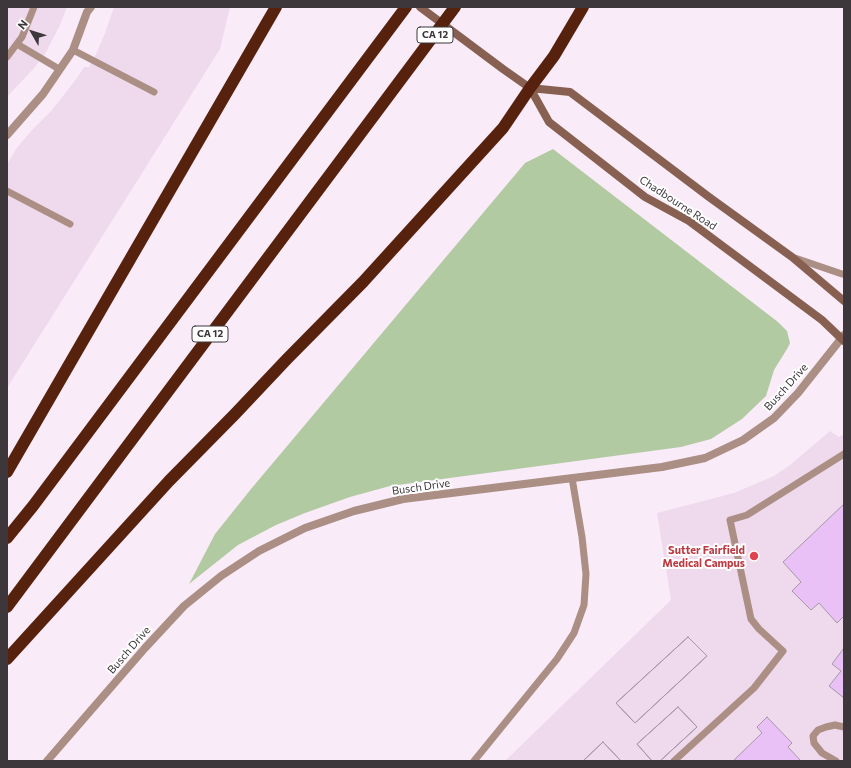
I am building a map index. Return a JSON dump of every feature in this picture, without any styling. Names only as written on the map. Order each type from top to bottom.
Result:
[{"type":"highway","points":[[7,472],[276,7]]},
{"type":"highway","points":[[7,538],[47,487],[406,7]]},
{"type":"highway","name":"CA 12","points":[[7,606],[455,7]]},
{"type":"highway","points":[[7,659],[168,481],[363,282],[503,128],[554,56],[583,7]]},
{"type":"main road","name":"Chadbourne Road","points":[[420,7],[530,88],[549,122],[645,197],[689,221],[822,320],[843,338]]},
{"type":"main road","name":"Chadbourne Road","points":[[530,88],[570,92],[792,257],[844,301]]},
{"type":"street","points":[[7,135],[43,94],[73,50],[88,9]]},
{"type":"street","name":"Busch Drive","points":[[48,761],[144,648],[184,606],[221,576],[259,551],[305,528],[354,511],[403,499],[662,467],[705,458],[743,440],[774,418],[798,393],[843,338]]},
{"type":"lane","points":[[7,57],[22,38],[34,7]]},
{"type":"lane","points":[[17,44],[60,69]]},
{"type":"lane","points":[[73,50],[154,92]]},
{"type":"lane","points":[[7,191],[70,224]]},
{"type":"lane","points":[[792,257],[844,274]]},
{"type":"lane","points":[[674,761],[754,688],[783,651],[759,629],[751,619],[730,520],[748,515],[844,454]]},
{"type":"lane","points":[[474,761],[557,659],[574,633],[584,605],[586,574],[582,537],[572,478]]},
{"type":"lane","points":[[836,761],[822,753],[814,743],[813,736],[818,730],[826,727],[844,727]]},
{"type":"shaded area","points":[[7,7],[67,7],[60,25],[45,54],[7,97]]},
{"type":"shaded area","points":[[114,7],[230,7],[220,49],[7,388],[7,164],[16,149],[30,132],[52,110],[84,67],[89,67],[105,33]]},
{"type":"shaded area","name":"Sutter Fairfield Medical Campus","points":[[830,431],[839,437],[844,434],[844,761],[505,761],[671,600],[657,513],[734,493],[774,476],[790,465]]},
{"type":"green space","points":[[553,149],[778,322],[787,331],[790,343],[774,370],[766,396],[742,419],[711,439],[681,447],[390,486],[350,497],[276,525],[238,545],[189,584],[215,534],[251,489],[525,163]]},
{"type":"building","points":[[844,504],[844,616],[837,623],[819,603],[811,610],[792,591],[801,582],[783,562]]},
{"type":"building","points":[[688,637],[707,656],[635,723],[616,703]]},
{"type":"building","points":[[688,637],[707,656],[635,723],[616,703]]},
{"type":"building","points":[[844,648],[844,698],[829,686],[841,671],[832,664]]},
{"type":"building","points":[[678,707],[697,727],[660,761],[652,761],[637,744]]},
{"type":"building","points":[[678,707],[697,727],[660,761],[652,761],[637,744]]},
{"type":"building","points":[[767,717],[792,743],[788,747],[801,761],[733,761],[762,733],[757,727]]},
{"type":"building","points":[[603,742],[621,761],[583,761]]},
{"type":"building","points":[[603,742],[621,761],[583,761]]},
{"type":"place","name":"Sutter Fairfield Medical Campus","points":[[754,556]]}]
